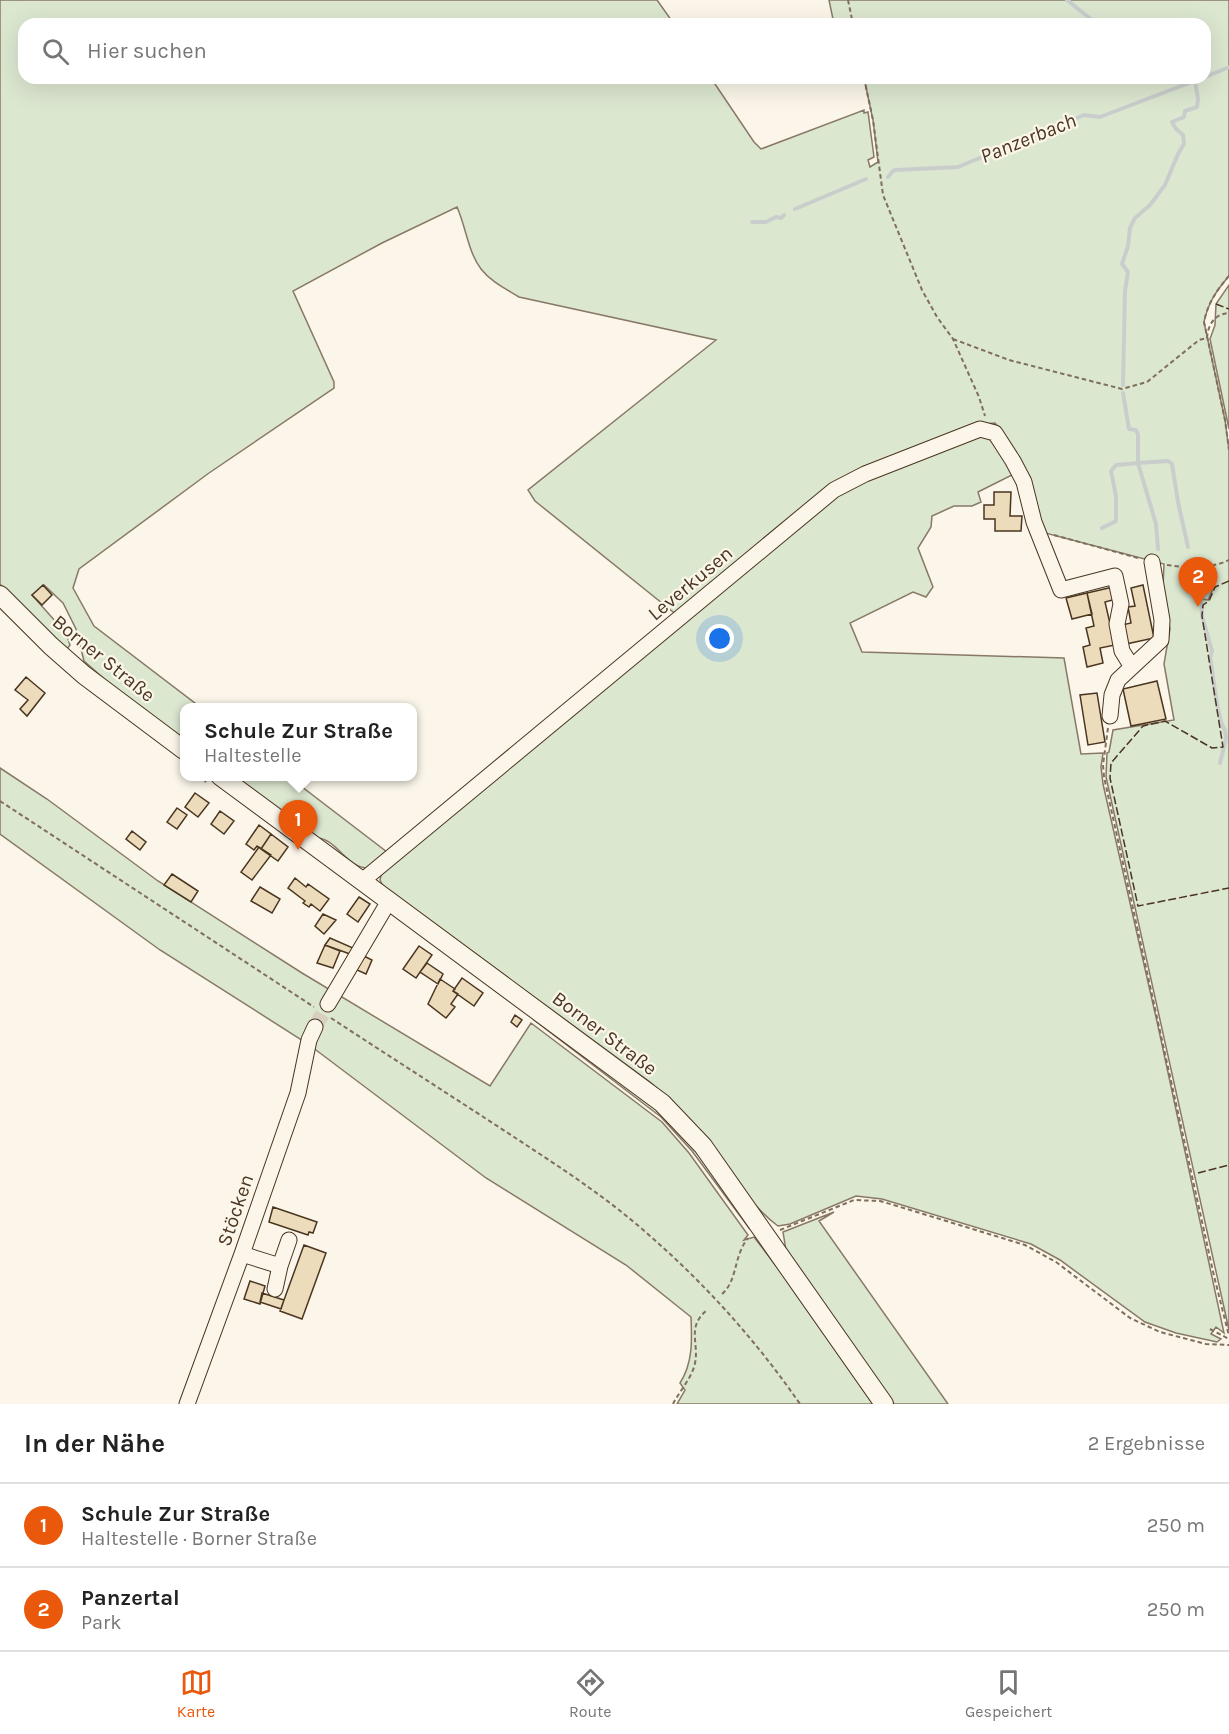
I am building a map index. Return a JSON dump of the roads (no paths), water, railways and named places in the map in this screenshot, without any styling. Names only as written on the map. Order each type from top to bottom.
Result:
[{"type":"main road","name":"Borner Straße","points":[[0,595],[84,675],[180,747]]},
{"type":"main road","name":"Borner Straße","points":[[215,781],[362,881],[662,1103],[703,1146],[884,1404]]},
{"type":"street","name":"Leverkusen","points":[[362,881],[834,490],[847,482],[980,429],[995,433],[1019,471],[1031,503],[1034,522],[1061,590],[1116,576],[1121,604],[1117,624],[1122,651],[1132,667]]},
{"type":"street","points":[[1110,716],[1112,695],[1118,680],[1161,640],[1162,620],[1152,562]]},
{"type":"street","points":[[322,1008],[389,901]]},
{"type":"street","name":"Stöcken","points":[[187,1404],[298,1093],[309,1040],[315,1027]]},
{"type":"street","points":[[275,1289],[279,1266],[289,1240]]},
{"type":"street","points":[[242,1254],[279,1266]]},
{"type":"waterway","points":[[1067,0],[1090,18]]},
{"type":"waterway","name":"Panzerbach","points":[[1211,74],[1229,67]]},
{"type":"waterway","name":"Panzerbach","points":[[888,177],[896,170],[958,167],[1084,115],[1100,117],[1186,84]]},
{"type":"waterway","points":[[1123,385],[1125,291],[1128,272],[1122,264],[1128,246],[1130,228],[1135,218],[1150,205],[1165,185],[1184,144],[1183,135],[1172,122],[1184,117],[1185,111],[1197,107],[1196,84]]},
{"type":"waterway","name":"Panzerbach","points":[[795,209],[866,179]]},
{"type":"waterway","name":"Panzerbach","points":[[752,222],[766,222],[784,215]]},
{"type":"waterway","points":[[1123,393],[1129,429],[1136,430],[1138,435],[1138,463],[1168,461],[1172,464],[1188,547]]},
{"type":"waterway","points":[[1102,528],[1116,521],[1116,496],[1111,471],[1116,465],[1138,463],[1156,524],[1158,549]]},
{"type":"waterway","points":[[1201,595],[1202,616],[1212,651],[1210,657],[1218,707],[1226,738],[1220,763]]},
{"type":"tunnel","points":[[315,1027],[328,1004]]},
{"type":"place","name":"Panzertal","points":[[1198,607]]},
{"type":"place","name":"Schule Zur Straße","points":[[298,850]]}]
